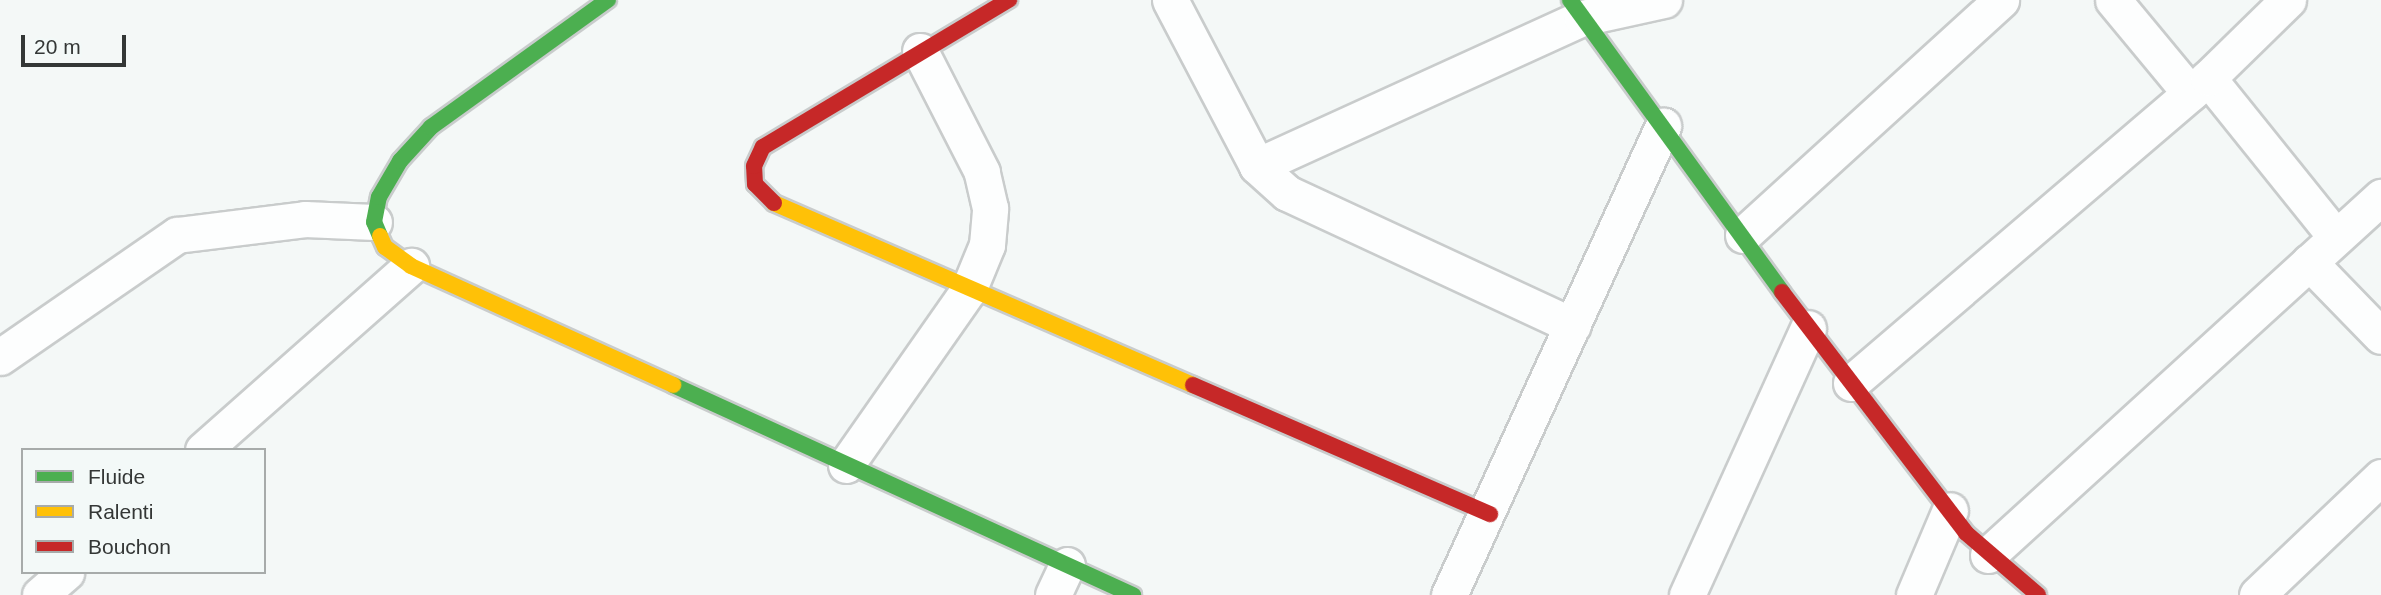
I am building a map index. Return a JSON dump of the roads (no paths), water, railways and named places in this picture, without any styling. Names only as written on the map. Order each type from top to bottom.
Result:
[{"type":"street","points":[[608,0],[431,127],[400,161],[379,197],[374,222],[385,247],[411,266],[846,465],[1060,580],[1133,595]]},
{"type":"street","points":[[1009,0],[763,147],[754,166],[755,184],[766,199],[968,291],[1490,514]]},
{"type":"street","points":[[1170,0],[1257,166],[1287,192],[1322,211],[1573,326]]},
{"type":"street","points":[[1257,166],[1576,9],[1664,0]]},
{"type":"street","points":[[1743,235],[2001,0]]},
{"type":"street","points":[[2113,0],[2199,86],[2336,237]]},
{"type":"street","points":[[1851,383],[2199,86],[2288,0]]},
{"type":"street","points":[[1576,9],[1743,235],[1808,328],[1950,510],[1987,555],[2038,595]]},
{"type":"street","points":[[846,465],[968,291],[987,245],[990,208],[982,172],[920,51]]},
{"type":"street","points":[[1449,595],[1490,514],[1663,126]]},
{"type":"street","points":[[1987,555],[2381,197]]},
{"type":"street","points":[[0,357],[177,235],[305,219],[374,222]]},
{"type":"street","points":[[2309,262],[2381,336]]},
{"type":"street","points":[[206,448],[411,266]]},
{"type":"street","points":[[1687,595],[1808,328]]},
{"type":"street","points":[[2257,595],[2381,477]]},
{"type":"street","points":[[1914,595],[1950,510]]},
{"type":"street","points":[[40,595],[64,574]]}]
